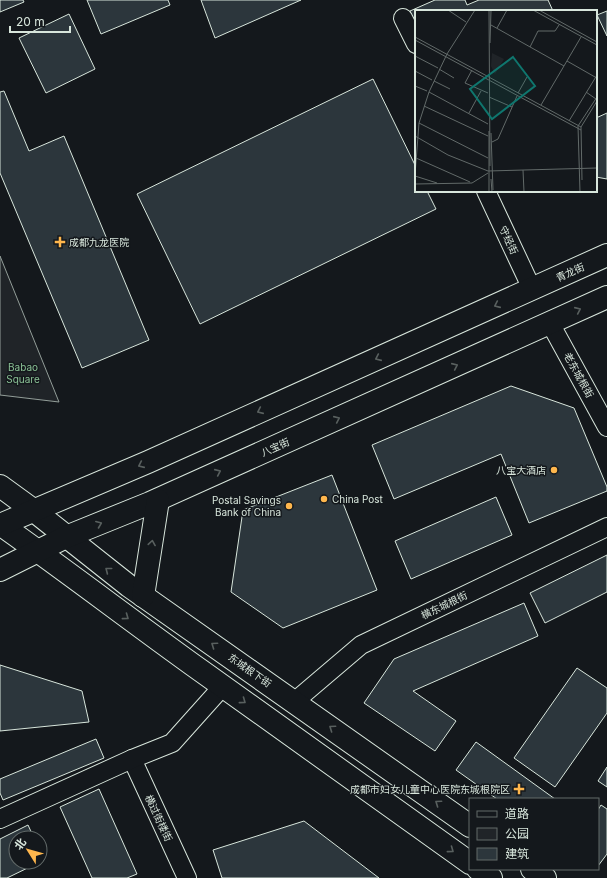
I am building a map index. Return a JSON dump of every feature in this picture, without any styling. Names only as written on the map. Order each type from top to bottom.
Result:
[{"type":"main road","name":"青龙街","points":[[532,289],[607,255]]},
{"type":"main road","points":[[0,525],[148,462],[532,289]]},
{"type":"main road","name":"八宝街","points":[[0,570],[66,537],[158,500],[607,297]]},
{"type":"main road","name":"东城根下街","points":[[0,486],[143,596],[469,825]]},
{"type":"main road","points":[[143,596],[158,500]]},
{"type":"main road","points":[[0,525],[39,551],[118,611],[469,862]]},
{"type":"main road","points":[[479,870],[491,878]]},
{"type":"main road","points":[[533,870],[545,878]]},
{"type":"street","points":[[404,18],[415,42]]},
{"type":"street","name":"守经街","points":[[486,192],[532,289]]},
{"type":"street","name":"老东城根街","points":[[550,323],[607,427]]},
{"type":"street","name":"横东城根街","points":[[294,702],[361,645],[607,527]]},
{"type":"street","points":[[0,819],[132,759],[172,743],[223,686]]},
{"type":"street","name":"横过街楼街","points":[[132,759],[187,878]]},
{"type":"green space","name":"Babao Square","points":[[0,256],[59,402],[0,395]]},
{"type":"building","points":[[0,0],[23,0],[24,2],[0,12]]},
{"type":"building","points":[[87,0],[168,0],[170,5],[101,34]]},
{"type":"building","points":[[201,0],[301,0],[215,38]]},
{"type":"building","points":[[435,0],[465,0],[467,5],[479,0],[548,0],[553,10],[415,10],[415,23],[410,11]]},
{"type":"building","points":[[607,11],[607,36],[597,15]]},
{"type":"building","points":[[69,14],[95,69],[46,93],[19,38]]},
{"type":"building","points":[[373,79],[415,165],[415,192],[428,192],[436,209],[200,324],[137,194]]},
{"type":"building","points":[[4,91],[29,151],[64,136],[149,340],[82,368],[0,173],[0,92]]},
{"type":"building","points":[[607,113],[607,179],[597,177],[597,118]]},
{"type":"building","name":"八宝大酒店","points":[[511,386],[574,408],[607,487],[607,491],[529,523],[501,454],[394,499],[372,445]]},
{"type":"building","points":[[332,475],[377,590],[283,628],[231,592],[243,510]]},
{"type":"building","points":[[496,497],[512,535],[411,579],[395,541]]},
{"type":"building","points":[[607,555],[607,592],[545,623],[530,593]]},
{"type":"building","points":[[524,603],[538,636],[413,691],[456,721],[435,751],[364,703],[394,659]]},
{"type":"building","points":[[0,665],[82,691],[89,722],[0,731]]},
{"type":"building","points":[[577,668],[607,688],[607,713],[555,787],[514,758]]},
{"type":"building","points":[[96,739],[104,758],[3,800],[0,793],[0,779]]},
{"type":"building","name":"成都市妇女儿童中心医院东城根院区","points":[[476,742],[554,798],[496,798],[456,770]]},
{"type":"building","points":[[607,767],[607,787],[598,781]]},
{"type":"building","points":[[99,789],[137,874],[127,878],[92,878],[60,807]]},
{"type":"building","points":[[601,805],[607,809],[607,854],[599,865],[599,808]]},
{"type":"building","points":[[304,821],[379,878],[222,878],[213,850]]},
{"type":"building","points":[[28,825],[30,830],[18,830]]},
{"type":"building","points":[[8,835],[8,870],[24,870],[7,878],[0,878],[0,839]]},
{"type":"place","name":"成都九龙医院","points":[[60,242]]},
{"type":"place","name":"八宝大酒店","points":[[554,470]]},
{"type":"place","name":"China Post","points":[[324,499]]},
{"type":"place","name":"Postal Savings Bank of China","points":[[289,506]]},
{"type":"place","name":"成都市妇女儿童中心医院东城根院区","points":[[519,789]]}]
